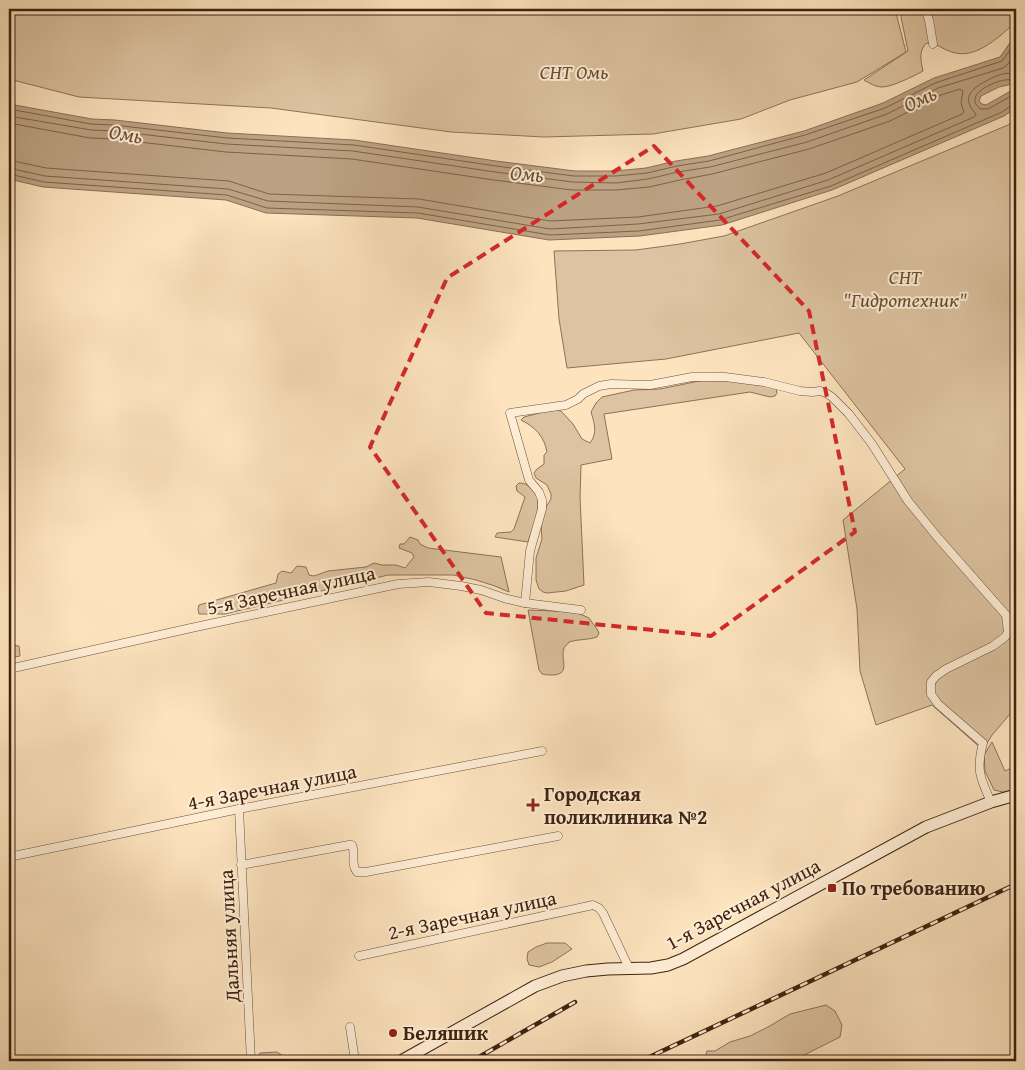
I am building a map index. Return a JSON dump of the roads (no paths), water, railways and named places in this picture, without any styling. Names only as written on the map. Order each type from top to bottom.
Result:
[{"type":"street","points":[[925,9],[933,44]]},
{"type":"street","points":[[525,603],[530,551],[542,508],[542,500],[539,492],[529,480],[510,413],[566,405],[599,386],[611,384],[650,385],[692,377],[725,377],[764,382],[800,391],[820,391],[826,393],[849,414],[872,444],[908,501],[1006,615],[1008,632],[1005,637],[992,646],[946,669],[936,676],[931,682],[930,688],[930,694],[938,704],[983,743],[978,766],[981,780],[991,802]]},
{"type":"street","name":"5-я Заречная улица","points":[[9,669],[398,584],[429,582],[460,586],[525,603],[581,610]]},
{"type":"street","name":"4-я Заречная улица","points":[[9,857],[542,751]]},
{"type":"street","name":"1-я Заречная улица","points":[[401,1061],[535,986],[562,976],[586,971],[651,968],[668,965],[683,959],[926,827],[991,802],[1016,795]]},
{"type":"street","name":"Дальняя улица","points":[[239,810],[251,1061]]},
{"type":"street","points":[[241,865],[349,844],[353,848],[354,869],[357,872],[366,872],[558,836]]},
{"type":"street","name":"2-я Заречная улица","points":[[359,956],[593,906],[599,908],[603,913],[629,968]]},
{"type":"street","points":[[350,1027],[355,1061]]},
{"type":"water","name":"Омь","points":[[1016,36],[1016,108],[1004,116],[832,190],[722,225],[640,236],[549,240],[417,218],[266,213],[226,200],[43,187],[9,179],[9,104],[92,119],[227,133],[354,140],[575,171],[615,171],[646,168],[708,156],[804,131],[883,103],[934,78],[1000,57]],"holes":[[[1012,84],[1015,87],[986,105],[979,101],[981,96],[999,87]]]},
{"type":"railway","points":[[641,1061],[1016,884]]},
{"type":"railway","points":[[472,1061],[575,1002]]},
{"type":"place","name":"Городская поликлиника №2","points":[[533,805]]},
{"type":"place","name":"По требованию","points":[[832,888]]},
{"type":"place","name":"Беляшик","points":[[393,1033]]},
{"type":"park label","name":"СНТ Омь","points":[[574,72]]},
{"type":"park label","name":"СНТ \"Гидротехник\"","points":[[905,288]]}]
